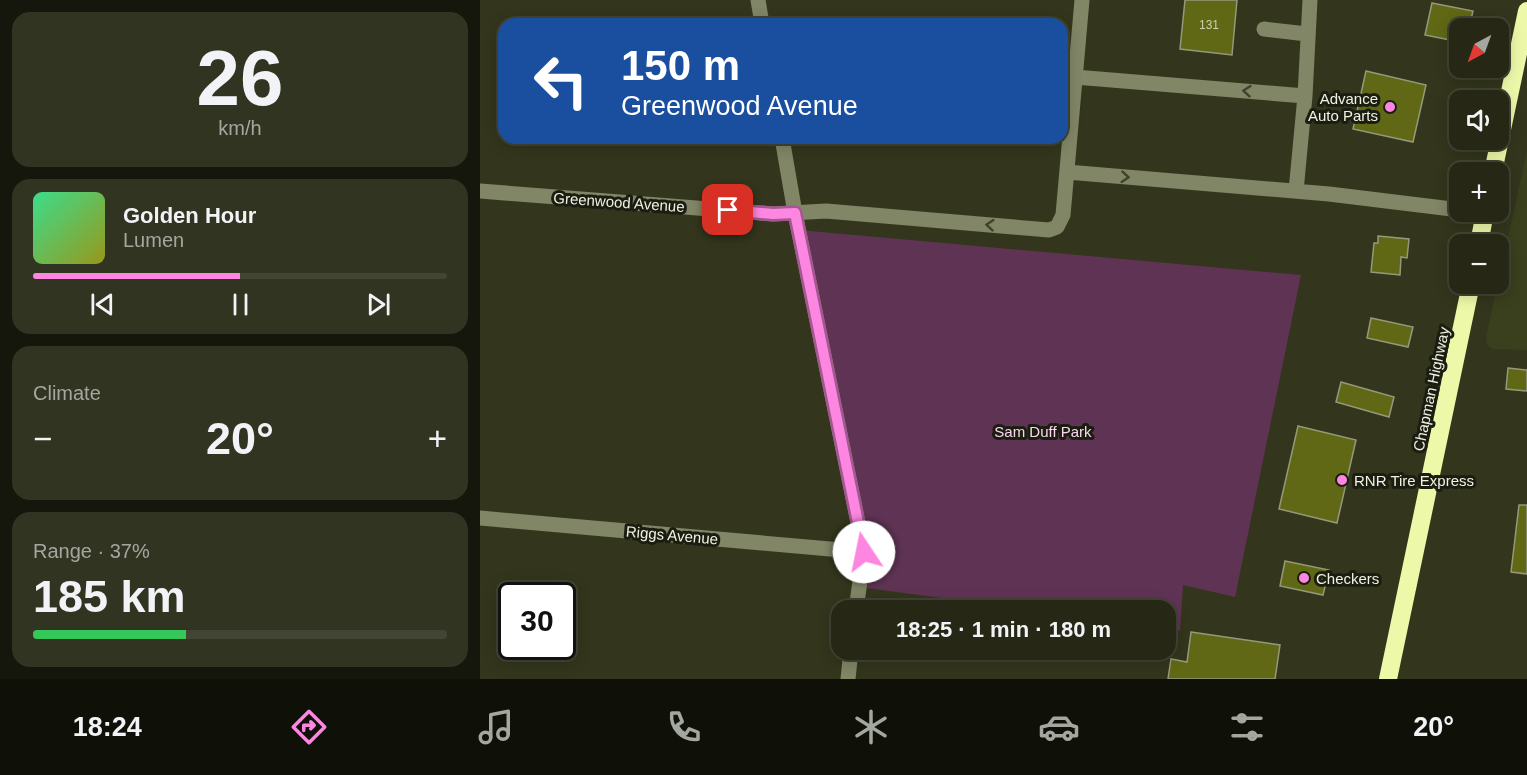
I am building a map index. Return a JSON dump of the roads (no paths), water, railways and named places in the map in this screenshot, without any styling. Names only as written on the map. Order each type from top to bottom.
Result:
[{"type":"highway","points":[[1495,162],[1527,11]]},
{"type":"highway","name":"Chapman Highway","points":[[1388,679],[1469,294]]},
{"type":"street","points":[[758,0],[761,18]]},
{"type":"street","points":[[1082,0],[1067,172],[1296,191],[1449,209]]},
{"type":"street","points":[[1296,191],[1305,96],[1310,0]]},
{"type":"street","points":[[1264,29],[1307,34]]},
{"type":"street","points":[[1075,77],[1305,96]]},
{"type":"street","points":[[783,144],[864,552],[857,600]]},
{"type":"street","name":"Greenwood Avenue","points":[[480,191],[773,214],[825,211],[1048,230],[1057,227],[1063,215],[1067,172]]},
{"type":"street","name":"Riggs Avenue","points":[[480,518],[864,552]]},
{"type":"street","points":[[848,679],[850,660]]},
{"type":"place","name":"Advance Auto Parts","points":[[1390,107]]},
{"type":"place","name":"RNR Tire Express","points":[[1342,480]]},
{"type":"place","name":"Checkers","points":[[1304,578]]},
{"type":"park label","name":"Sam Duff Park","points":[[1043,431]]}]
